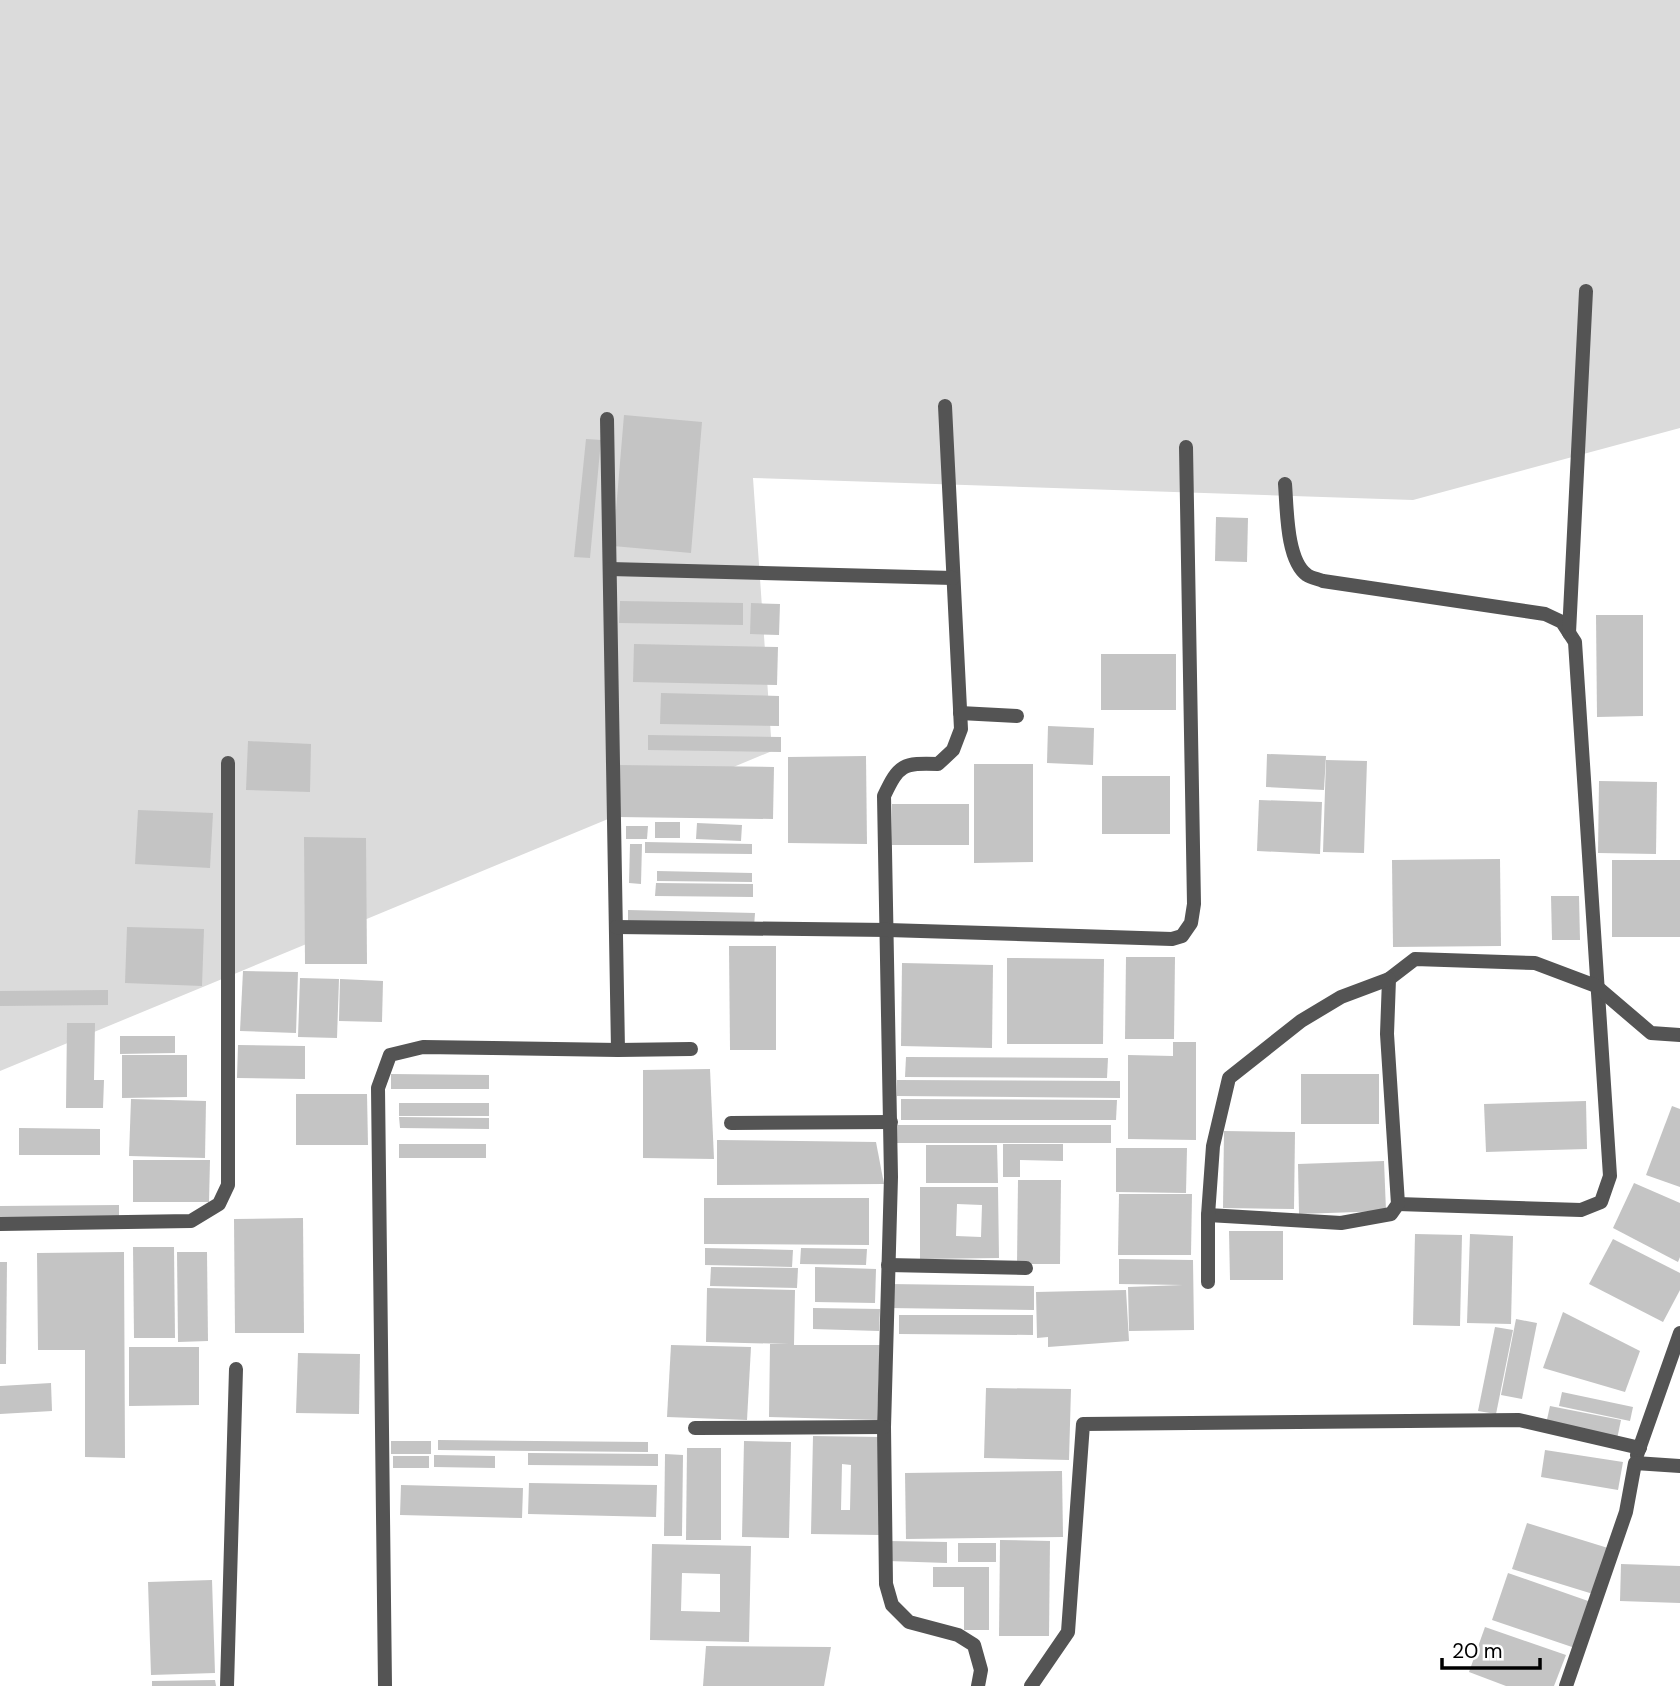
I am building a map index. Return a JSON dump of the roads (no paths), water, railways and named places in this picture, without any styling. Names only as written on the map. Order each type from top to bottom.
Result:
[{"type":"street","points":[[1570,633],[1586,291]]},
{"type":"street","points":[[945,406],[961,729],[953,750],[938,764],[912,763],[895,773],[884,796],[891,1122],[884,1539],[886,1584],[892,1605],[909,1622],[958,1635],[974,1645],[981,1670],[978,1686]]},
{"type":"street","points":[[607,419],[618,1051]]},
{"type":"street","points":[[616,927],[888,930],[1172,939],[1182,936],[1191,923],[1194,904],[1186,447]]},
{"type":"street","points":[[1286,484],[1288,530],[1298,564],[1307,575],[1323,581],[1545,614],[1562,622],[1575,642],[1610,1176],[1601,1202],[1581,1210],[1398,1204]]},
{"type":"street","points":[[610,569],[953,579]]},
{"type":"street","points":[[960,713],[1017,716]]},
{"type":"street","points":[[0,1224],[191,1221],[219,1204],[228,1185],[228,763]]},
{"type":"street","points":[[1208,1282],[1213,1146],[1229,1078],[1301,1021],[1341,997],[1389,979],[1415,959],[1535,963],[1596,986],[1651,1033],[1680,1035]]},
{"type":"street","points":[[1209,1215],[1341,1223],[1391,1214],[1398,1204],[1387,1034],[1389,979]]},
{"type":"street","points":[[385,1686],[378,1088],[390,1055],[423,1047],[618,1051],[691,1049]]},
{"type":"street","points":[[731,1123],[891,1122]]},
{"type":"street","points":[[888,1265],[1026,1268]]},
{"type":"street","points":[[1566,1686],[1626,1512],[1635,1463],[1680,1333]]},
{"type":"street","points":[[227,1686],[236,1369]]},
{"type":"street","points":[[1031,1686],[1068,1632],[1083,1424],[1519,1420],[1640,1448]]},
{"type":"street","points":[[695,1427],[884,1427]]},
{"type":"street","points":[[1635,1463],[1680,1466]]}]
